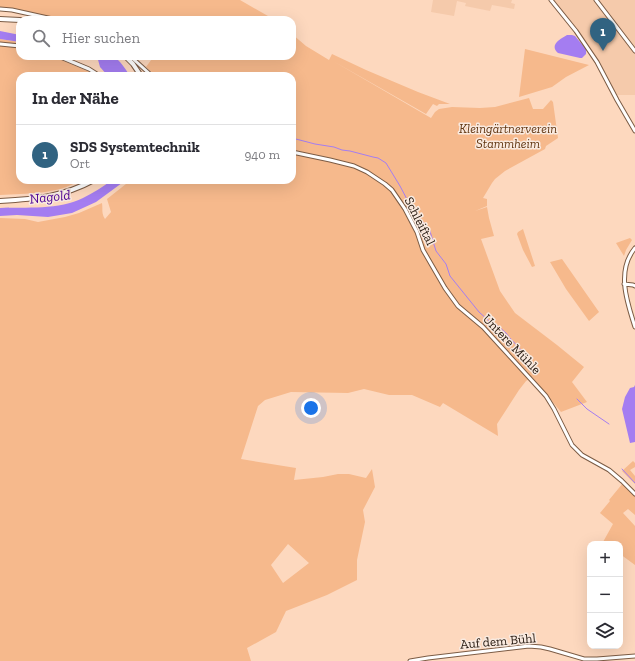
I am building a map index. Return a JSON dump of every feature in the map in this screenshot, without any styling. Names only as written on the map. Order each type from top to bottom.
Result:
[{"type":"main road","points":[[0,19],[16,20]]},
{"type":"main road","points":[[129,60],[138,72]]},
{"type":"main road","points":[[0,201],[55,195],[70,191],[85,184]]},
{"type":"street","points":[[551,0],[594,56],[635,131]]},
{"type":"street","points":[[596,0],[635,51]]},
{"type":"street","points":[[0,9],[39,16]]},
{"type":"street","points":[[0,44],[16,46]]},
{"type":"street","points":[[68,60],[94,72]]},
{"type":"street","points":[[134,60],[148,72]]},
{"type":"street","name":"Schleiftal","points":[[296,153],[354,166],[367,172],[385,184],[392,190],[408,215],[423,250],[436,272]]},
{"type":"street","points":[[635,248],[628,259],[624,284],[635,327]]},
{"type":"street","name":"Untere Mühle","points":[[436,272],[444,288],[458,306],[483,327],[546,396],[554,408],[572,445],[582,455],[609,470],[635,494]]},
{"type":"street","points":[[624,284],[635,286]]},
{"type":"street","name":"Auf dem Bühl","points":[[410,661],[529,646],[550,649],[584,659],[635,656]]},
{"type":"shaded area","points":[[433,0],[512,0],[511,3],[515,4],[514,9],[492,5],[490,11],[465,6],[466,3],[457,1],[454,16],[431,12]]},
{"type":"shaded area","points":[[553,0],[635,0],[635,95],[617,95],[589,46]]},
{"type":"shaded area","points":[[0,31],[16,34],[16,41],[0,39]]},
{"type":"shaded area","points":[[567,35],[575,36],[586,49],[586,54],[582,58],[558,53],[556,50],[556,42]]},
{"type":"shaded area","points":[[98,60],[118,60],[128,72],[104,72],[100,67]]},
{"type":"shaded area","points":[[121,184],[96,202],[72,213],[48,217],[17,215],[0,216],[0,208],[42,207],[74,202],[105,185]]},
{"type":"shaded area","points":[[635,385],[635,442],[630,443],[622,409],[625,397],[630,388],[634,387]]},
{"type":"green space","points":[[0,0],[240,0],[268,16],[43,16],[0,10]]},
{"type":"green space","name":"Kleingärtnerverein Stammheim","points":[[296,37],[306,46],[329,60],[332,54],[366,70],[450,104],[439,104],[437,106],[433,104],[426,114],[333,61],[431,118],[439,109],[452,107],[495,107],[529,98],[533,109],[543,109],[551,100],[553,102],[558,138],[546,146],[545,149],[505,171],[495,179],[483,198],[487,199],[487,206],[475,211],[487,207],[494,236],[481,239],[500,291],[515,313],[584,367],[572,382],[587,402],[561,412],[532,377],[526,381],[519,390],[497,424],[498,436],[443,403],[440,407],[412,395],[389,395],[364,389],[348,393],[291,392],[265,400],[258,406],[241,459],[296,468],[294,480],[338,474],[349,474],[366,478],[372,469],[375,487],[363,510],[365,522],[357,560],[357,580],[327,595],[286,611],[276,632],[247,648],[251,661],[0,661],[0,218],[25,219],[38,222],[79,213],[102,203],[105,219],[111,212],[107,199],[126,184],[296,184],[296,72],[152,72],[146,67],[151,60],[296,60]],"holes":[[[288,544],[309,563],[283,583],[271,565]]]},
{"type":"green space","points":[[0,39],[16,41],[16,60],[62,60],[90,72],[16,72],[16,184],[74,184],[52,191],[0,195]]},
{"type":"green space","points":[[525,49],[589,65],[566,77],[552,87],[519,97]]},
{"type":"green space","points":[[523,229],[535,266],[532,267],[517,234]]},
{"type":"green space","points":[[630,238],[632,240],[624,256],[616,243]]},
{"type":"green space","points":[[562,259],[599,312],[589,321],[566,289],[550,262]]},
{"type":"green space","points":[[633,461],[635,463],[635,467],[630,470],[635,476],[635,484],[622,471]]},
{"type":"green space","points":[[623,483],[635,495],[635,515],[628,509],[623,513],[635,526],[635,565],[623,556],[623,541],[604,541],[613,524],[600,513],[610,501],[609,500]]},
{"type":"waterway","points":[[296,139],[378,158],[386,163],[410,205],[429,228],[436,251],[446,264],[450,276],[479,312],[506,333],[522,351]]},
{"type":"waterway","points":[[577,399],[587,409],[609,424]]},
{"type":"waterway","points":[[622,469],[635,483]]},
{"type":"place","name":"SDS Systemtechnik","points":[[603,51]]},
{"type":"water label","name":"Nagold","points":[[50,197]]}]
